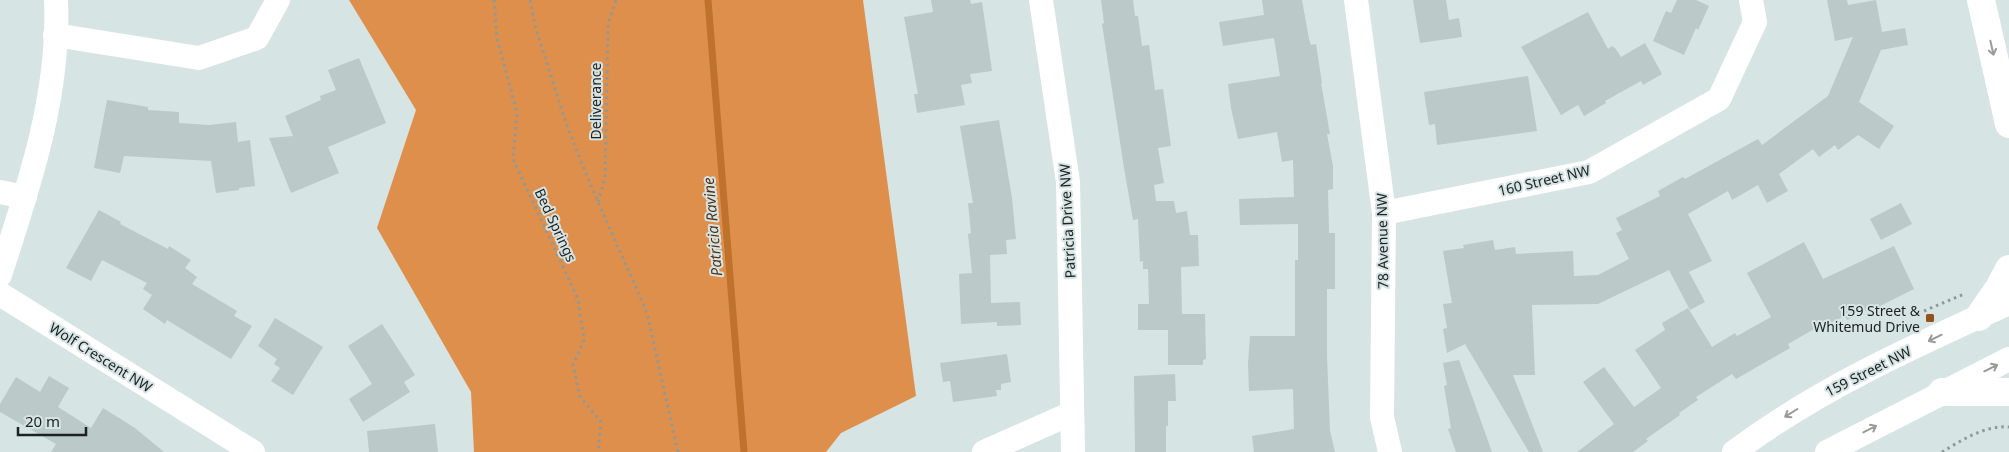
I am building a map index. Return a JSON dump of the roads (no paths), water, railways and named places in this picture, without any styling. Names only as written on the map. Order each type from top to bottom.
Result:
[{"type":"highway","points":[[1981,0],[2009,124]]},
{"type":"highway","points":[[1979,317],[2009,270]]},
{"type":"highway","points":[[1942,392],[2009,392]]},
{"type":"street","points":[[0,275],[37,157],[46,117],[56,35],[56,0]]},
{"type":"street","points":[[56,35],[199,58],[257,38],[278,0]]},
{"type":"street","name":"Patricia Drive NW","points":[[1041,0],[1068,182],[1073,452]]},
{"type":"street","name":"78 Avenue NW","points":[[1356,0],[1384,212],[1382,417],[1390,452]]},
{"type":"street","name":"160 Street NW","points":[[1384,212],[1589,172],[1719,99],[1755,22],[1751,0]]},
{"type":"street","points":[[0,192],[25,197]]},
{"type":"street","name":"Wolf Crescent NW","points":[[0,294],[253,452]]},
{"type":"street","name":"159 Street NW","points":[[1734,452],[1819,396],[1883,363],[2009,303]]},
{"type":"street","points":[[1827,452],[2009,359]]},
{"type":"street","points":[[984,452],[1072,414]]},
{"type":"waterway","name":"Patricia Ravine","points":[[708,0],[744,452]]},
{"type":"place","name":"159 Street & Whitemud Drive","points":[[1930,318]]}]
